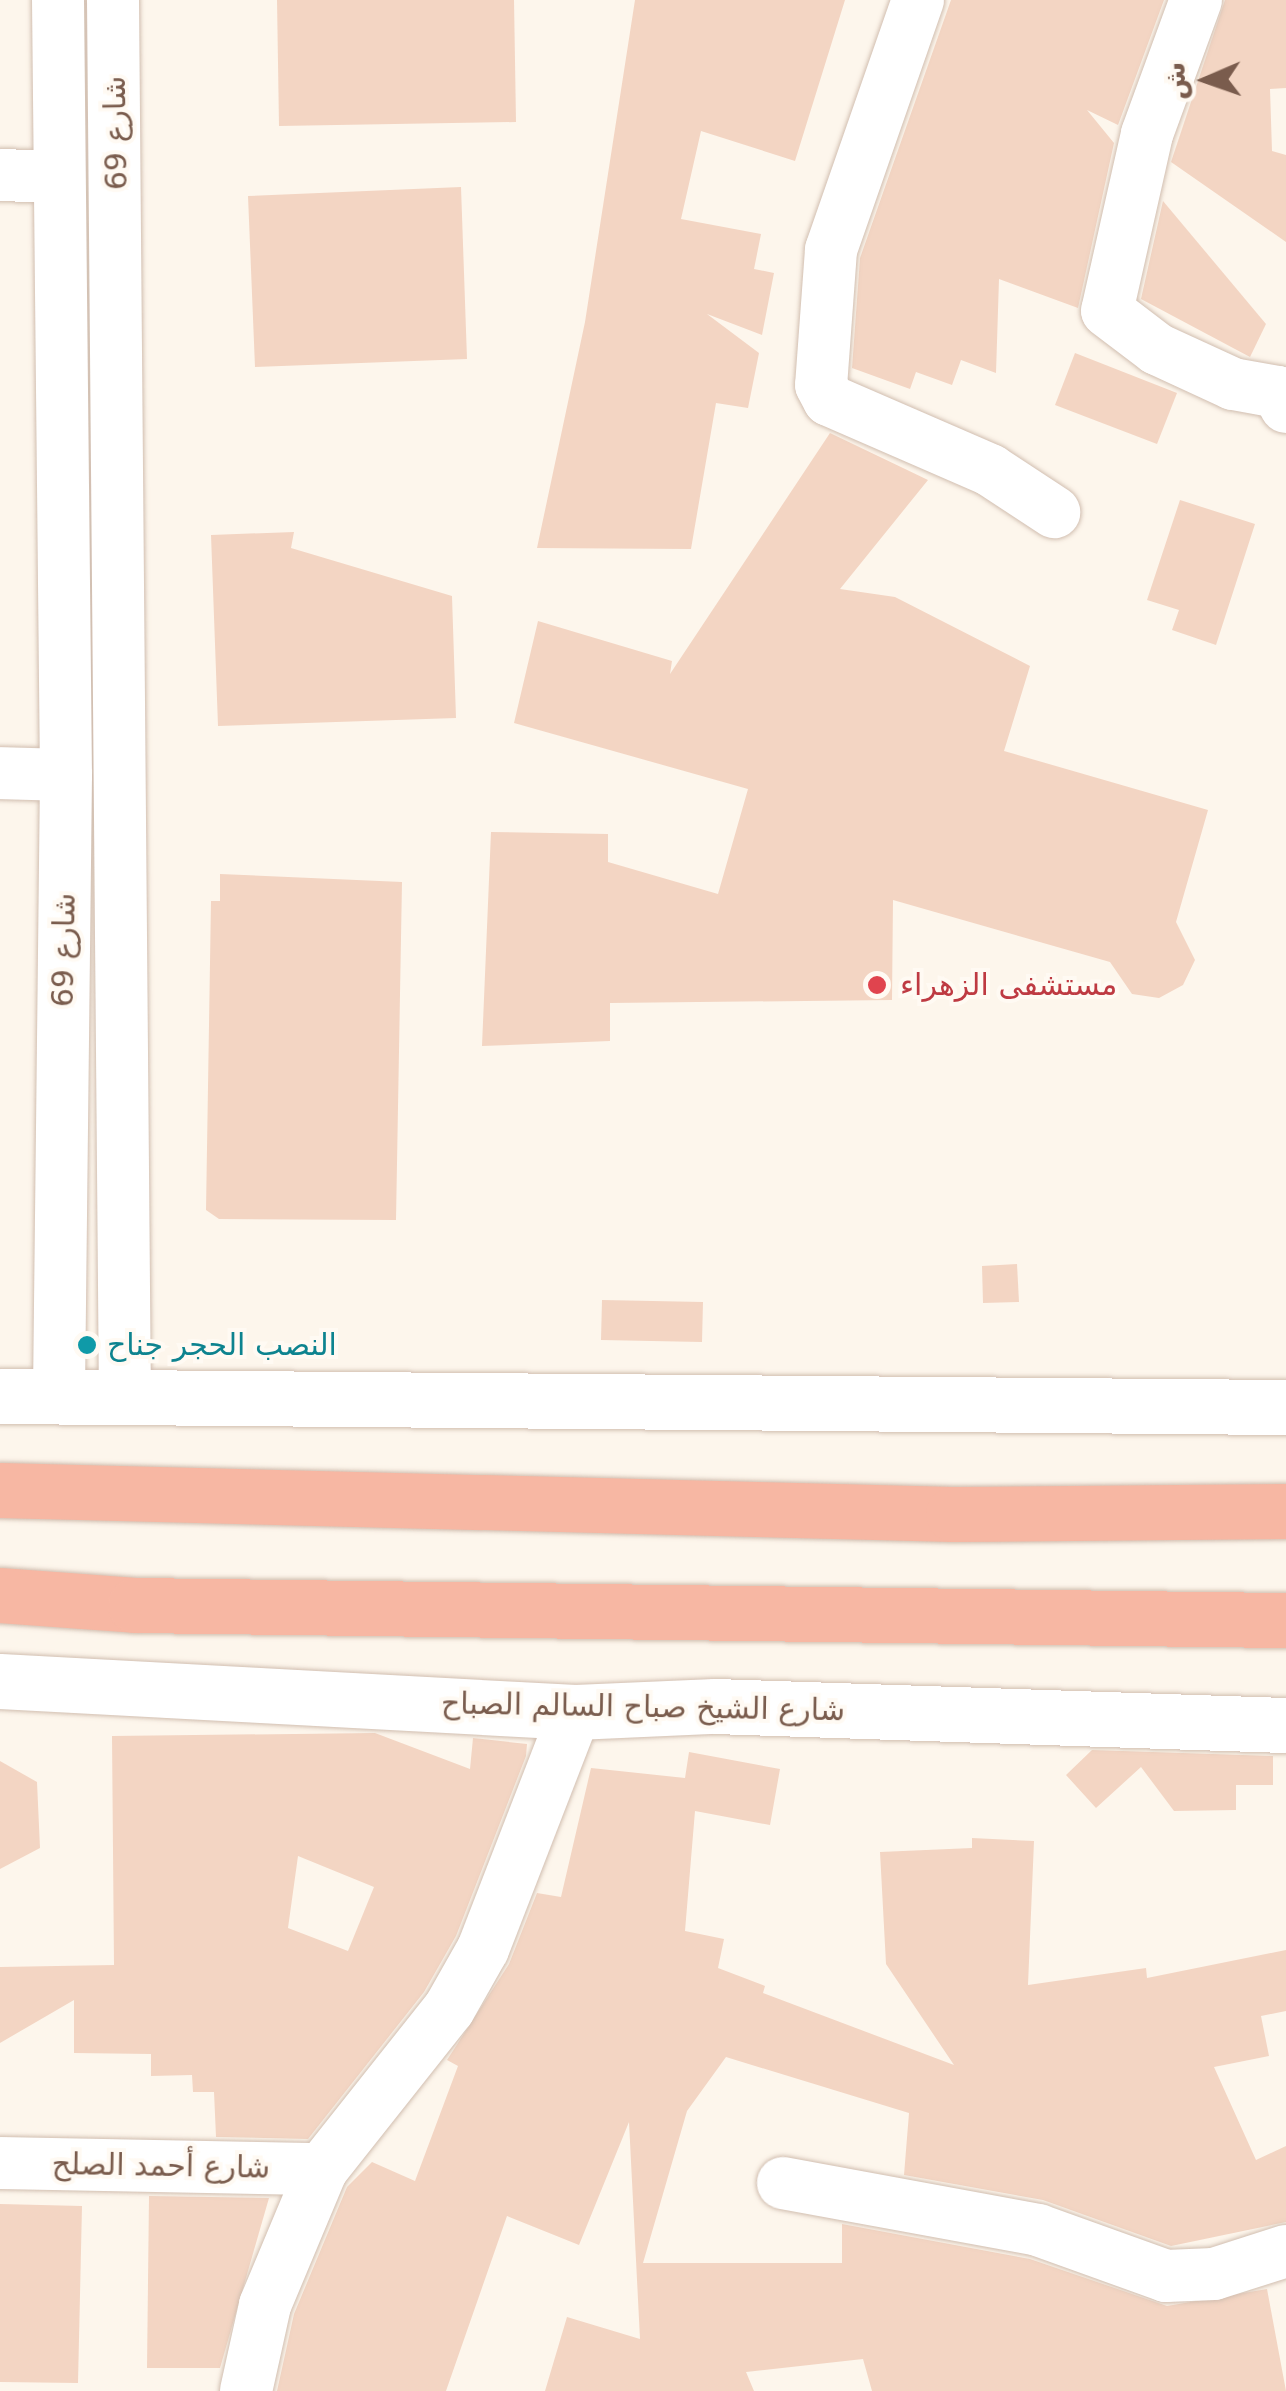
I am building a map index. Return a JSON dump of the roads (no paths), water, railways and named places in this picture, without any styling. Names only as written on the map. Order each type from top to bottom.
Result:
[{"type":"highway","points":[[0,1468],[79,1492]]},
{"type":"highway","points":[[0,1490],[953,1514],[1286,1510]]},
{"type":"highway","points":[[1221,1510],[1286,1498]]},
{"type":"highway","points":[[0,1595],[135,1605],[1286,1620]]},
{"type":"highway","points":[[0,1626],[135,1605]]},
{"type":"highway","points":[[1217,1617],[1286,1630]]},
{"type":"street","name":"شارع 69","points":[[58,0],[66,505],[59,1396]]},
{"type":"street","name":"شارع 69","points":[[113,0],[124,506],[124,1395]]},
{"type":"street","points":[[918,0],[831,250],[821,385],[829,400],[990,470],[1054,512]]},
{"type":"street","points":[[1196,0],[1147,134],[1107,311],[1157,349],[1233,384],[1278,392],[1286,407]]},
{"type":"street","points":[[0,175],[59,177]]},
{"type":"street","points":[[66,505],[124,506]]},
{"type":"street","points":[[0,773],[66,775]]},
{"type":"street","points":[[0,1396],[1286,1407]]},
{"type":"street","name":"شارع الشيخ صباح السالم الصباح","points":[[0,1681],[575,1712],[715,1706],[1286,1724]]},
{"type":"street","points":[[246,2391],[265,2305],[322,2169],[449,2009],[484,1949],[575,1712]]},
{"type":"street","name":"شارع أحمد الصلح","points":[[0,2163],[322,2169]]},
{"type":"street","points":[[783,2184],[1038,2230],[1166,2276],[1214,2274],[1286,2251]]},
{"type":"place","name":"مستشفى الزهراء","points":[[877,985]]},
{"type":"place","name":"النصب الحجر جناح","points":[[87,1345]]}]
